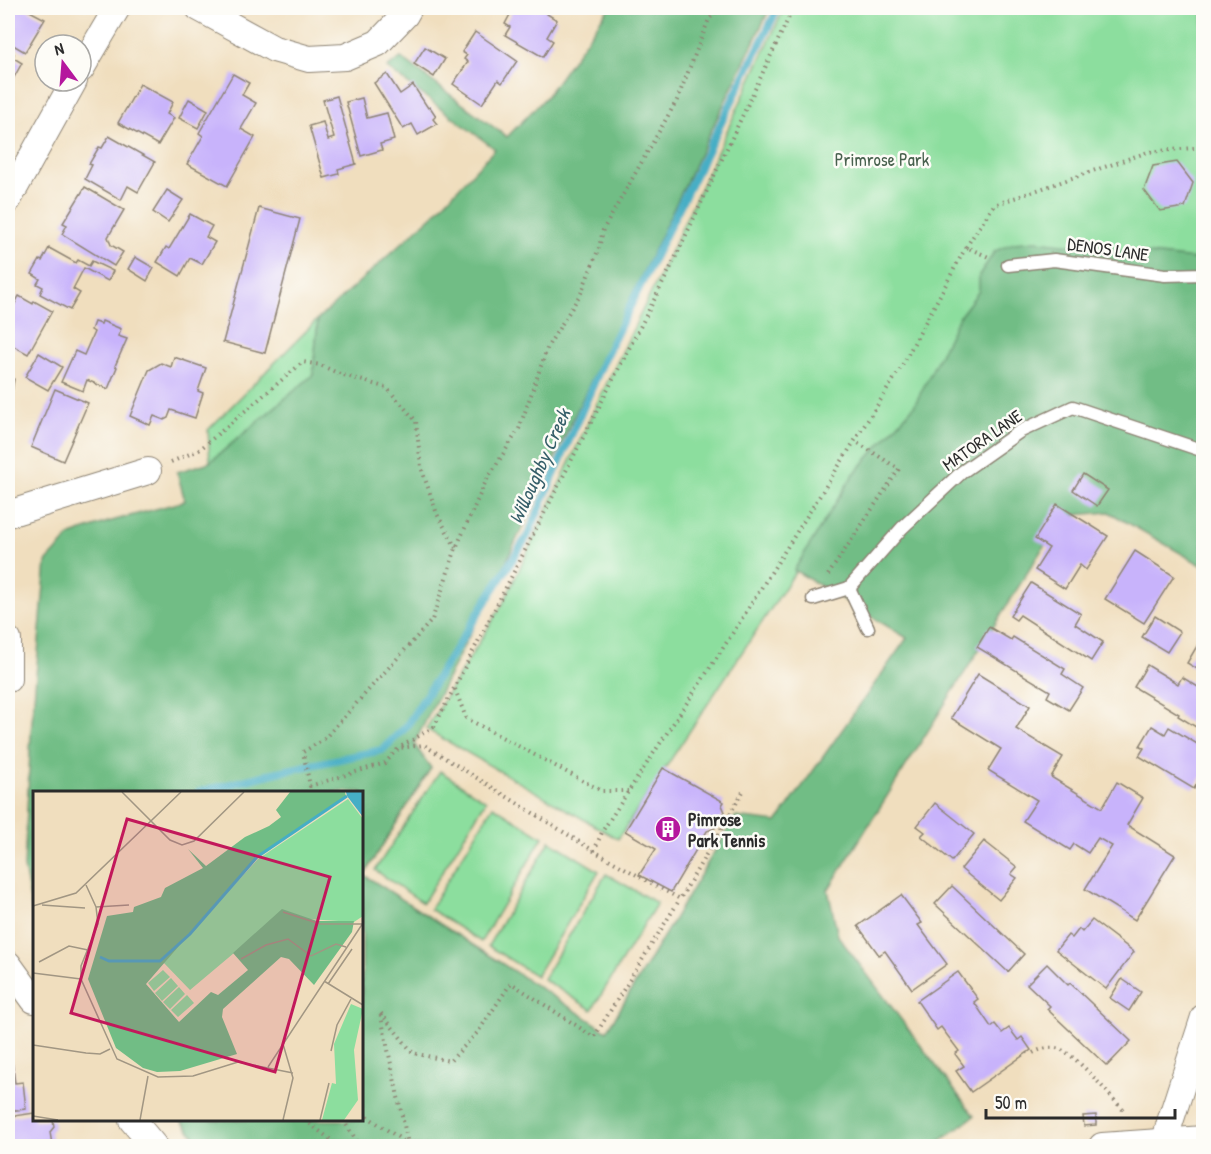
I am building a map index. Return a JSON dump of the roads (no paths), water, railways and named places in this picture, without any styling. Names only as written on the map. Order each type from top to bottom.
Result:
[{"type":"street","points":[[93,49],[117,8]]},
{"type":"street","points":[[199,8],[274,49],[309,59],[345,57],[378,43],[409,8]]},
{"type":"street","points":[[8,200],[67,93]]},
{"type":"street","points":[[8,514],[148,471]]},
{"type":"street","points":[[8,640],[8,679]]},
{"type":"street","points":[[8,964],[33,999]]},
{"type":"street","points":[[1165,1141],[1203,1017]]},
{"type":"street","points":[[134,1121],[154,1146]]},
{"type":"street","points":[[1102,1146],[1203,1139]]},
{"type":"lane","name":"DENOS LANE","points":[[1008,265],[1054,260],[1164,275],[1203,274]]},
{"type":"lane","name":"MATORA LANE","points":[[849,588],[902,528],[962,472],[1019,432],[1073,407],[1203,451]]},
{"type":"lane","points":[[813,599],[849,588],[868,628]]},
{"type":"waterway","name":"Willoughby Creek","points":[[203,791],[382,750],[406,727],[528,535],[607,353],[778,8]]},
{"type":"place","name":"Pimrose Park Tennis","points":[[668,829]]},
{"type":"park label","name":"Primrose Park","points":[[882,159]]}]
